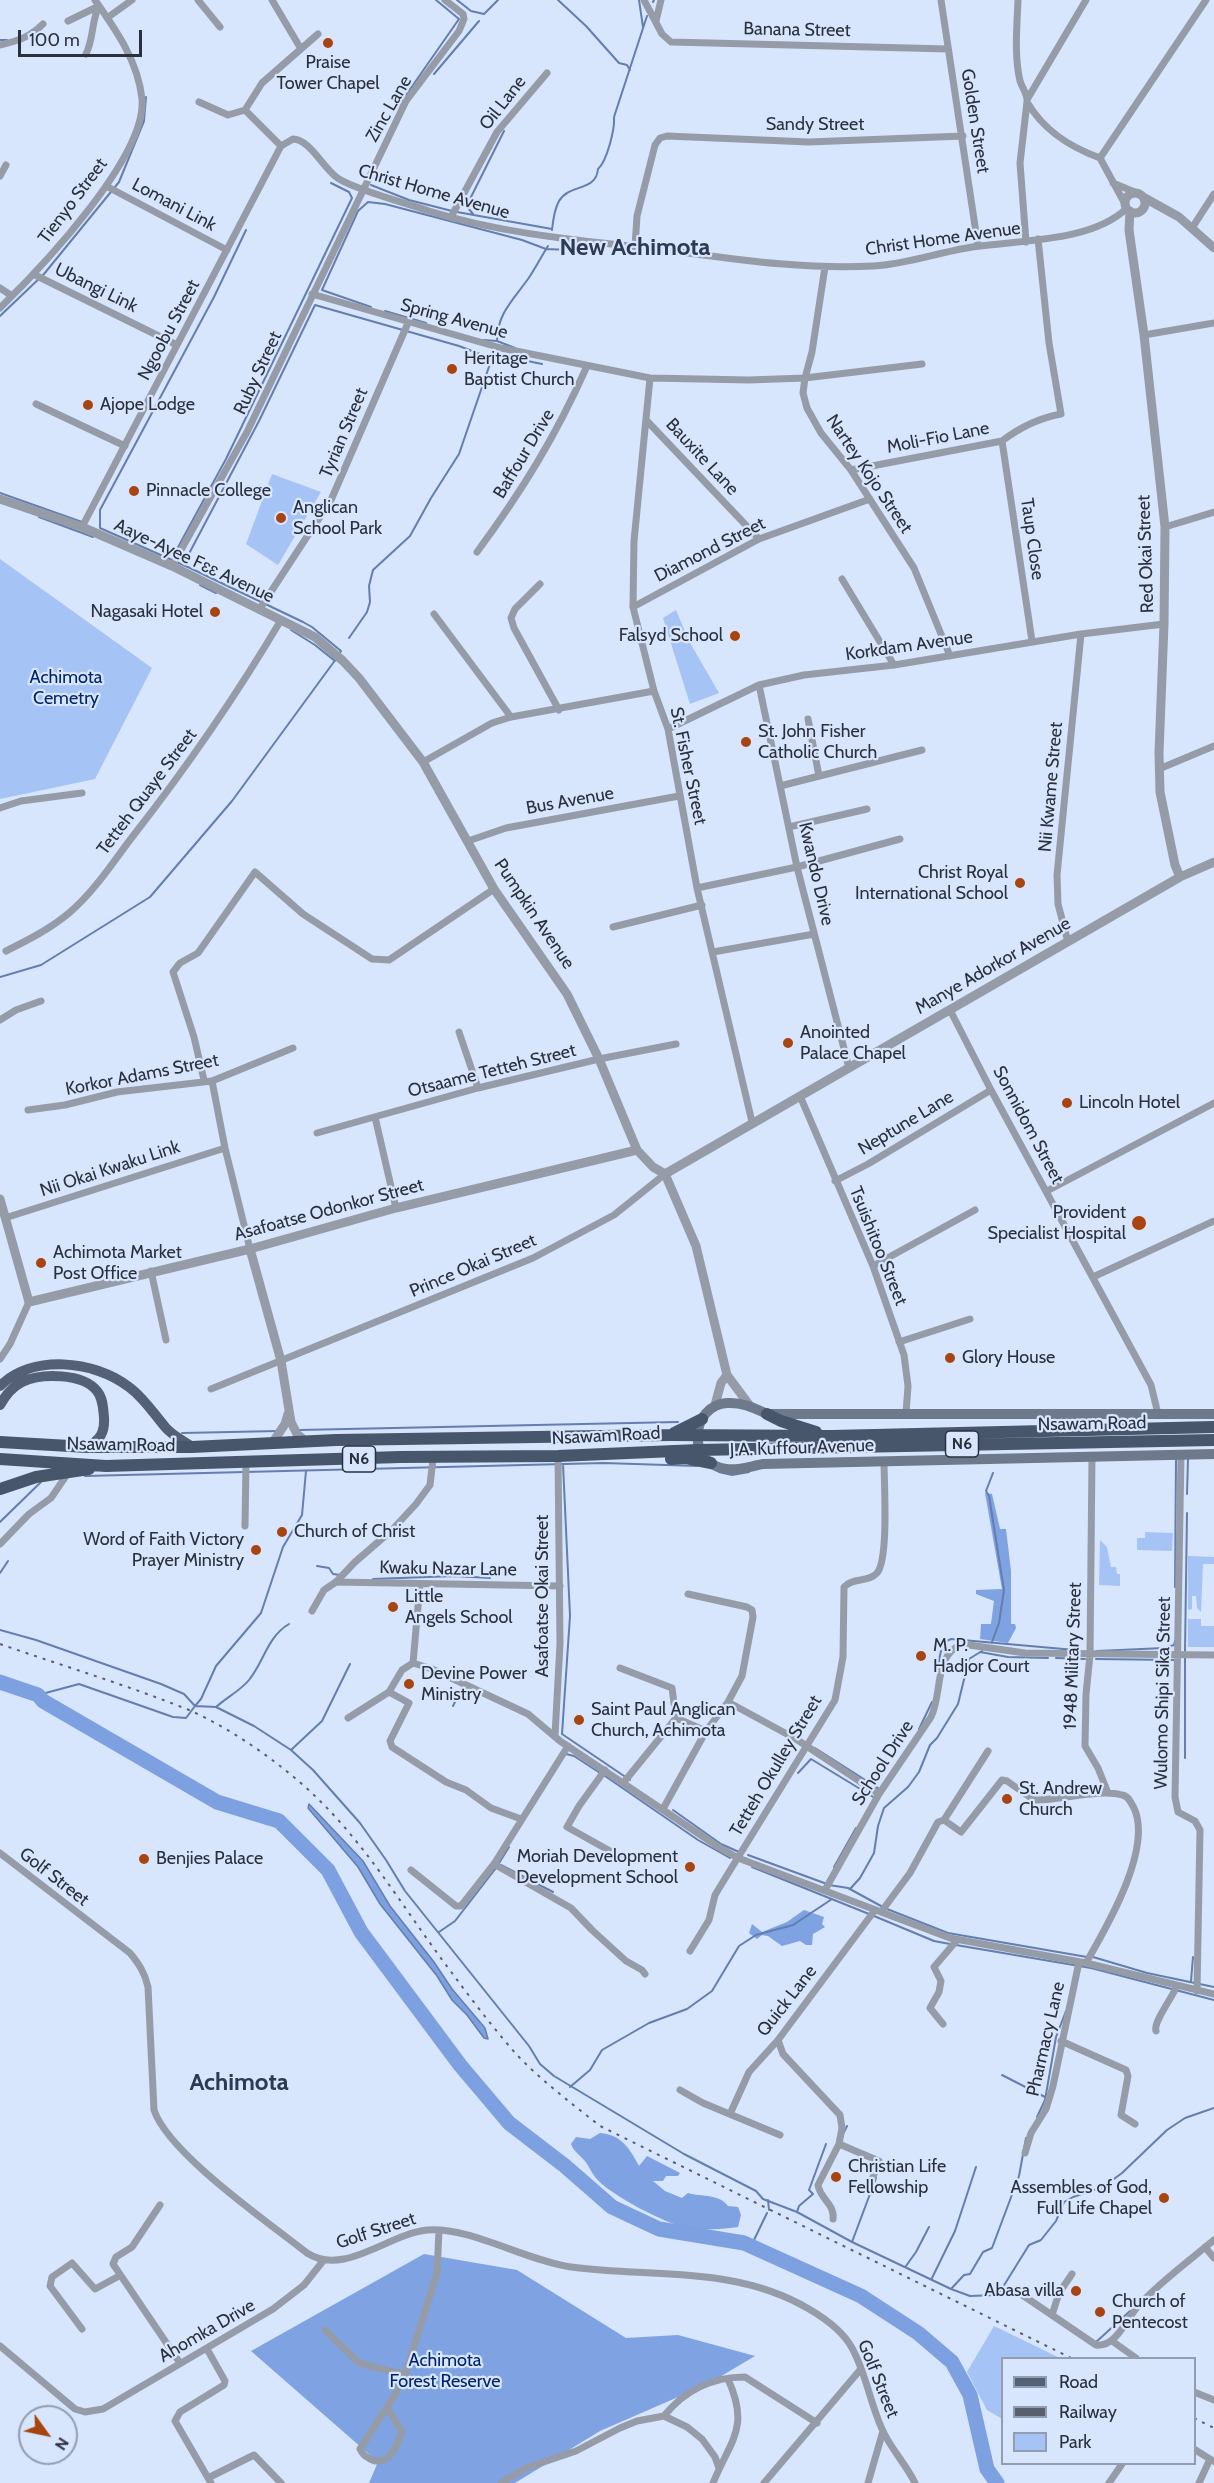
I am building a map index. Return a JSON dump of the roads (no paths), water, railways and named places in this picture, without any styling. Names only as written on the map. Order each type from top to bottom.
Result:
[{"type":"highway","points":[[767,1414],[800,1428],[832,1436]]},
{"type":"highway","points":[[670,1435],[702,1419]]},
{"type":"highway","name":"Nsawam Road","points":[[0,1442],[87,1447],[192,1447],[305,1441],[670,1435],[832,1436],[1214,1427]]},
{"type":"highway","name":"Nsawam Road","points":[[0,1459],[106,1466],[399,1457],[433,1459],[698,1450],[1214,1440]]},
{"type":"highway","points":[[613,1454],[654,1459],[686,1458],[711,1463]]},
{"type":"highway","points":[[0,1489],[36,1477],[106,1466]]},
{"type":"main road","points":[[0,1386],[17,1372],[43,1365],[72,1365],[100,1371],[114,1377],[134,1391],[168,1429],[192,1447]]},
{"type":"main road","points":[[0,1406],[9,1392],[24,1381],[59,1376],[86,1382],[100,1397],[104,1426],[100,1438],[87,1447]]},
{"type":"main road","name":"J.A. Kuffour Avenue","points":[[715,1405],[733,1402],[750,1406],[767,1414],[1214,1414]]},
{"type":"main road","points":[[698,1450],[702,1419],[715,1405]]},
{"type":"main road","name":"J.A. Kuffour Avenue","points":[[698,1450],[718,1467],[735,1470],[763,1464],[1214,1454]]},
{"type":"street","points":[[107,18],[132,0]]},
{"type":"street","points":[[198,0],[220,27]]},
{"type":"street","points":[[272,0],[301,49]]},
{"type":"street","name":"Zinc Lane","points":[[362,189],[406,101],[459,31],[464,16],[461,11],[445,0]]},
{"type":"street","points":[[644,0],[656,21]]},
{"type":"street","points":[[656,21],[662,0]]},
{"type":"street","name":"Golden Street","points":[[941,0],[978,246]]},
{"type":"street","points":[[1018,0],[1017,42],[1020,81],[1028,100],[1048,130],[1084,152],[1100,158],[1113,183],[1133,209]]},
{"type":"street","points":[[1026,242],[1020,163],[1028,100],[1086,0]]},
{"type":"street","points":[[1100,158],[1206,0]]},
{"type":"street","points":[[68,21],[97,3]]},
{"type":"street","points":[[86,54],[94,32],[97,3]]},
{"type":"street","name":"Tienyo Street","points":[[0,308],[34,274],[106,186],[123,158],[138,123],[142,109],[140,88],[131,60],[122,39],[97,3]]},
{"type":"street","name":"Banana Street","points":[[656,21],[662,34],[671,42],[948,49]]},
{"type":"street","points":[[0,45],[22,40],[33,34],[43,24]]},
{"type":"street","points":[[200,102],[228,115],[245,110],[262,82],[318,34]]},
{"type":"street","name":"Oil Lane","points":[[451,217],[497,132],[547,73]]},
{"type":"street","points":[[245,110],[281,146]]},
{"type":"street","name":"Sandy Street","points":[[635,247],[637,216],[655,144],[660,138],[667,136],[809,142],[963,136]]},
{"type":"street","name":"Christ Home Avenue","points":[[281,146],[293,139],[303,141],[339,179],[362,189],[451,217],[512,231],[635,247],[825,267],[875,266],[913,261],[978,246],[1026,242],[1085,231],[1107,223],[1133,209]]},
{"type":"street","name":"Ngoobu Street","points":[[82,527],[281,146]]},
{"type":"street","points":[[0,176],[6,165]]},
{"type":"street","points":[[1113,183],[1179,217],[1214,249]]},
{"type":"street","name":"Lomani Link","points":[[106,186],[227,250]]},
{"type":"street","name":"Ruby Street","points":[[172,566],[246,432],[362,189]]},
{"type":"street","points":[[1192,228],[1214,194]]},
{"type":"street","points":[[1133,209],[1145,204],[1140,195]]},
{"type":"street","points":[[1133,209],[1128,196],[1140,195]]},
{"type":"street","points":[[1133,209],[1160,208]]},
{"type":"street","name":"Red Okai Street","points":[[1133,209],[1130,230],[1165,526],[1159,769],[1163,803],[1180,877]]},
{"type":"street","name":"Moli-Fio Lane","points":[[851,470],[1002,441],[1017,430],[1050,416],[1061,414],[1049,343],[1038,239]]},
{"type":"street","name":"Nartey Kojo Street","points":[[825,267],[812,352],[803,393],[807,408],[821,433],[851,470],[914,568],[950,656]]},
{"type":"street","name":"Ubangi Link","points":[[34,274],[177,345]]},
{"type":"street","points":[[0,288],[12,296]]},
{"type":"street","name":"Spring Avenue","points":[[312,294],[501,348],[651,378],[749,380],[805,378],[922,364]]},
{"type":"street","name":"Tyrian Street","points":[[259,610],[331,500],[408,323]]},
{"type":"street","points":[[1144,335],[1214,323]]},
{"type":"street","name":"Baffour Drive","points":[[477,552],[546,452],[587,366]]},
{"type":"street","name":"St. Fisher Street","points":[[651,378],[634,541],[633,607],[654,691],[668,729],[698,888],[752,1122]]},
{"type":"street","points":[[36,404],[125,446]]},
{"type":"street","name":"Bauxite Lane","points":[[648,422],[759,539]]},
{"type":"street","name":"Taup Close","points":[[1002,441],[1032,641]]},
{"type":"street","name":"Aaye-Ayee Fɛɛ Avenue","points":[[0,499],[82,527],[172,566],[281,620],[315,637],[359,678]]},
{"type":"street","name":"Diamond Street","points":[[633,607],[759,539],[870,499]]},
{"type":"street","points":[[1165,526],[1214,512]]},
{"type":"street","points":[[842,579],[894,665]]},
{"type":"street","points":[[540,584],[515,609],[511,618],[514,628],[559,710]]},
{"type":"street","points":[[434,614],[511,717]]},
{"type":"street","name":"Tetteh Quaye Street","points":[[6,951],[42,932],[70,913],[98,882],[166,794],[218,721],[242,686],[281,620]]},
{"type":"street","name":"Korkdam Avenue","points":[[668,729],[759,685],[804,675],[894,665],[1032,641],[1164,624]]},
{"type":"street","name":"Nii Kwame Street","points":[[1068,942],[1058,904],[1057,875],[1081,634]]},
{"type":"street","name":"Pumpkin Avenue","points":[[359,678],[423,762],[494,889],[567,994],[599,1059],[637,1150],[653,1167],[665,1174]]},
{"type":"street","name":"Kwando Drive","points":[[759,685],[797,867],[849,1068]]},
{"type":"street","points":[[423,762],[492,723],[511,717],[654,691]]},
{"type":"street","points":[[808,719],[819,776]]},
{"type":"street","points":[[1159,769],[1214,746]]},
{"type":"street","points":[[780,786],[922,750]]},
{"type":"street","points":[[0,808],[21,801],[82,793]]},
{"type":"street","name":"Bus Avenue","points":[[468,841],[506,828],[679,796]]},
{"type":"street","points":[[789,826],[867,809]]},
{"type":"street","points":[[698,888],[797,867],[900,839]]},
{"type":"street","name":"Manye Adorkor Avenue","points":[[665,1174],[1180,877],[1214,862]]},
{"type":"street","points":[[305,1441],[294,1429],[288,1412],[280,1361],[208,1081],[173,972],[180,963],[198,953],[255,872],[303,914],[372,959],[389,960],[494,889]]},
{"type":"street","points":[[613,927],[702,905]]},
{"type":"street","points":[[713,952],[814,934]]},
{"type":"street","points":[[0,1020],[16,1010],[42,1001]]},
{"type":"street","name":"Sonnidom Street","points":[[950,1010],[1151,1385],[1158,1414]]},
{"type":"street","points":[[459,1032],[478,1088]]},
{"type":"street","name":"Otsaame Tetteh Street","points":[[316,1133],[478,1088],[599,1059],[676,1044]]},
{"type":"street","name":"Korkor Adams Street","points":[[28,1110],[64,1105],[117,1092],[208,1081],[293,1048]]},
{"type":"street","name":"Neptune Lane","points":[[835,1181],[868,1164],[991,1090]]},
{"type":"street","name":"Tsuishitoo Street","points":[[800,1096],[873,1266],[904,1355],[908,1386],[906,1413]]},
{"type":"street","points":[[1047,1191],[1214,1103]]},
{"type":"street","points":[[375,1117],[396,1208]]},
{"type":"street","name":"Nii Okai Kwaku Link","points":[[5,1218],[225,1148]]},
{"type":"street","name":"Asafoatse Odonkor Street","points":[[29,1302],[250,1249],[396,1208],[637,1150]]},
{"type":"street","points":[[665,1174],[696,1246],[727,1374],[750,1406]]},
{"type":"street","name":"Prince Okai Street","points":[[211,1389],[533,1258],[614,1215],[665,1174]]},
{"type":"street","points":[[0,1199],[29,1302],[10,1344],[0,1359]]},
{"type":"street","points":[[873,1266],[975,1210]]},
{"type":"street","points":[[1093,1277],[1214,1221]]},
{"type":"street","points":[[151,1271],[166,1340]]},
{"type":"street","points":[[899,1342],[970,1319]]},
{"type":"street","points":[[715,1405],[721,1383],[727,1374]]},
{"type":"street","points":[[273,1442],[285,1424],[288,1412]]},
{"type":"street","name":"Wulomo Shipi Sika Street","points":[[1181,1455],[1175,1797],[1178,1812],[1195,1821],[1200,1830],[1197,1991]]},
{"type":"street","name":"Asafoatse Okai Street","points":[[555,1735],[560,1586],[558,1456]]},
{"type":"street","name":"1948 Military Street","points":[[1092,1457],[1090,1655],[1086,1694],[1085,1746],[1098,1768],[1108,1794]]},
{"type":"street","points":[[312,1611],[322,1592],[392,1530],[416,1504],[430,1485],[433,1459]]},
{"type":"street","name":"Tetteh Okulley Street","points":[[690,1951],[709,1920],[715,1895],[835,1700],[843,1657],[844,1587],[848,1583],[871,1578],[882,1564],[884,1461]]},
{"type":"street","points":[[245,1526],[246,1463]]},
{"type":"street","points":[[0,1544],[29,1514],[51,1497],[68,1473]]},
{"type":"street","name":"Kwaku Nazar Lane","points":[[336,1582],[560,1586]]},
{"type":"street","points":[[413,1663],[420,1584]]},
{"type":"street","points":[[663,1809],[706,1731],[728,1702],[744,1671],[753,1617],[752,1610],[747,1607],[688,1594]]},
{"type":"street","name":"School Drive","points":[[825,1890],[879,1794],[936,1708],[941,1668],[953,1648],[969,1645],[1025,1653],[1090,1655]]},
{"type":"street","points":[[1090,1655],[1214,1655]]},
{"type":"street","points":[[348,1718],[389,1692],[402,1670],[413,1663]]},
{"type":"street","points":[[413,1663],[528,1714],[568,1746],[738,1858],[957,1940],[1082,1963],[1214,1994]]},
{"type":"street","points":[[620,1668],[672,1688],[676,1718],[624,1782]]},
{"type":"street","points":[[389,1692],[409,1703],[390,1742],[392,1747],[491,1808],[521,1819]]},
{"type":"street","points":[[728,1702],[796,1739],[879,1794]]},
{"type":"street","points":[[676,1718],[706,1731]]},
{"type":"street","points":[[411,1870],[459,1907],[494,1864],[568,1746]]},
{"type":"street","name":"Quick Lane","points":[[730,2114],[749,2072],[778,2040],[910,1873],[938,1822],[944,1820],[988,1751]]},
{"type":"street","points":[[605,1770],[567,1827],[619,1856]]},
{"type":"street","points":[[944,1820],[961,1832],[999,1783],[1005,1780],[1034,1800],[1108,1794],[1122,1795],[1130,1800],[1138,1820],[1137,1849],[1116,1911],[1082,1963]]},
{"type":"street","name":"Golf Street","points":[[0,1853],[130,1953],[142,1970],[148,1987],[154,2110],[162,2129],[168,2137],[257,2214],[307,2253],[323,2261],[345,2258],[419,2232],[439,2230],[450,2231],[568,2266],[699,2275],[738,2281],[782,2295],[837,2328],[852,2348],[883,2431],[905,2463],[915,2483]]},
{"type":"street","points":[[494,1864],[571,1908],[592,1930],[645,1974]]},
{"type":"street","points":[[943,2024],[930,2008],[939,1992],[941,1981],[934,1967],[957,1940]]},
{"type":"street","name":"Pharmacy Lane","points":[[1025,2153],[1031,2133],[1046,2109],[1053,2086],[1061,2041],[1082,1963]]},
{"type":"street","points":[[1156,2031],[1156,2022],[1177,1986]]},
{"type":"street","points":[[778,2040],[783,2054],[840,2115],[842,2128],[839,2144],[818,2185],[819,2191],[834,2210],[833,2219]]},
{"type":"street","points":[[1061,2041],[1126,2070],[1128,2076],[1121,2115],[1135,2124]]},
{"type":"street","points":[[680,2090],[703,2103],[780,2135]]},
{"type":"street","points":[[839,2144],[879,2161],[873,2176]]},
{"type":"street","points":[[160,2205],[132,2247],[114,2260],[114,2267],[180,2363]]},
{"type":"street","points":[[387,2407],[402,2432],[391,2456],[383,2461],[375,2461],[363,2455],[360,2450],[405,2375],[437,2273],[439,2230]]},
{"type":"street","points":[[1015,2290],[1096,2345],[1101,2346],[1112,2342],[1138,2305],[1214,2240]]},
{"type":"street","points":[[1205,2247],[1214,2258]]},
{"type":"street","name":"Ahomka Drive","points":[[2,2351],[75,2409],[94,2411],[103,2409],[273,2309],[304,2285],[323,2261]]},
{"type":"street","points":[[82,2329],[50,2286],[52,2277],[72,2263],[95,2289],[120,2276]]},
{"type":"street","points":[[1052,2315],[1059,2294],[1072,2274]]},
{"type":"street","points":[[325,2330],[359,2363],[405,2375]]},
{"type":"street","points":[[1112,2342],[1134,2357]]},
{"type":"street","points":[[207,2349],[225,2381],[224,2385],[180,2412],[175,2421],[210,2481],[254,2455],[281,2483]]},
{"type":"street","points":[[764,2483],[860,2370]]},
{"type":"street","points":[[664,2416],[683,2395],[706,2384],[744,2377],[752,2379],[817,2422]]},
{"type":"street","points":[[713,2483],[737,2430],[739,2418],[737,2400],[728,2379]]},
{"type":"street","points":[[1196,2393],[1214,2400]]},
{"type":"street","points":[[501,2483],[526,2468],[576,2451],[620,2428],[638,2421],[664,2416],[687,2427],[702,2439],[715,2457],[719,2468]]},
{"type":"street","points":[[868,2483],[883,2431]]},
{"type":"street","points":[[1196,2451],[1212,2460],[1199,2483]]},
{"type":"street","points":[[1109,2483],[1121,2465]]},
{"type":"waterway","points":[[397,108],[459,19],[436,0]]},
{"type":"waterway","points":[[457,0],[471,11],[484,14],[498,0]]},
{"type":"waterway","points":[[558,0],[586,26],[619,63],[627,65],[630,70]]},
{"type":"waterway","points":[[639,0],[643,27]]},
{"type":"waterway","points":[[552,230],[559,201],[569,192],[593,181],[604,159],[612,137],[614,117],[647,16]]},
{"type":"waterway","points":[[434,74],[479,21]]},
{"type":"waterway","points":[[0,40],[7,40]]},
{"type":"waterway","points":[[0,316],[44,274],[119,182],[144,121],[146,97]]},
{"type":"waterway","points":[[473,214],[468,208],[469,201],[504,131]]},
{"type":"waterway","points":[[173,560],[226,459],[352,198],[349,192],[331,183]]},
{"type":"waterway","points":[[371,185],[409,200],[452,211]]},
{"type":"waterway","points":[[371,307],[322,290],[358,211],[368,202],[385,204],[522,240],[546,249],[593,251]]},
{"type":"waterway","points":[[457,212],[552,229]]},
{"type":"waterway","points":[[246,230],[214,297],[100,510],[100,528],[303,622],[341,651],[339,654]]},
{"type":"waterway","points":[[497,341],[503,315],[548,246]]},
{"type":"waterway","points":[[183,565],[259,421],[315,305],[459,346],[485,356],[508,357],[542,364]]},
{"type":"waterway","points":[[385,311],[426,323]]},
{"type":"waterway","points":[[483,340],[497,341],[515,348]]},
{"type":"waterway","points":[[349,638],[367,612],[373,570],[410,536],[459,454],[492,358]]},
{"type":"waterway","points":[[0,493],[82,522]]},
{"type":"waterway","points":[[39,517],[93,537]]},
{"type":"waterway","points":[[200,585],[216,593]]},
{"type":"waterway","points":[[291,630],[335,661]]},
{"type":"waterway","points":[[0,977],[41,965],[150,897],[232,801],[336,659]]},
{"type":"waterway","points":[[299,1430],[678,1422]]},
{"type":"waterway","points":[[182,1433],[278,1431]]},
{"type":"waterway","points":[[1175,1587],[1176,1459]]},
{"type":"waterway","points":[[1187,1494],[1188,1459]]},
{"type":"waterway","points":[[85,1476],[604,1463],[697,1466]]},
{"type":"waterway","points":[[563,1464],[570,1616],[562,1734],[630,1780]]},
{"type":"waterway","points":[[0,1630],[36,1640],[161,1684],[184,1694],[195,1706],[201,1699],[216,1666],[261,1613],[283,1547],[302,1515],[306,1471]]},
{"type":"waterway","points":[[719,1472],[732,1475],[749,1472]]},
{"type":"waterway","points":[[992,1642],[999,1623],[1004,1590],[989,1496],[986,1491],[993,1473]]},
{"type":"waterway","points":[[0,1522],[41,1482]]},
{"type":"waterway","points":[[1185,1651],[1187,1513]]},
{"type":"waterway","points":[[0,1573],[8,1561]]},
{"type":"waterway","points":[[317,1566],[329,1568],[333,1574],[340,1575]]},
{"type":"waterway","points":[[373,1579],[455,1576],[490,1578]]},
{"type":"waterway","points":[[216,1707],[249,1680],[271,1643],[289,1624]]},
{"type":"waterway","points":[[938,1670],[942,1648],[951,1639],[1075,1650]]},
{"type":"waterway","points":[[1097,1651],[1164,1648],[1174,1645],[1175,1641]]},
{"type":"waterway","points":[[850,1889],[860,1878],[874,1853],[878,1826],[884,1808],[908,1787],[919,1772],[930,1745],[937,1738],[958,1704],[969,1659],[982,1651]]},
{"type":"waterway","points":[[980,1652],[1008,1657],[1048,1658]]},
{"type":"waterway","points":[[1185,1657],[1185,1758]]},
{"type":"waterway","points":[[1056,1658],[1085,1659]]},
{"type":"waterway","points":[[1096,1659],[1174,1660]]},
{"type":"waterway","points":[[291,1750],[322,1721],[350,1664]]},
{"type":"waterway","points":[[0,1682],[38,1695],[43,1701],[217,1802],[279,1821],[328,1870],[361,1932],[460,2065],[509,2123],[565,2166],[612,2207],[659,2229],[744,2243],[861,2296],[918,2333],[952,2362],[970,2395],[987,2469],[997,2483]]},
{"type":"waterway","points":[[38,1695],[79,1684],[173,1717],[186,1718],[195,1706],[216,1707],[254,1726],[291,1750],[313,1770],[360,1823],[405,1891],[529,2046],[540,2064],[554,2076],[684,2154],[756,2191],[763,2199],[797,2212],[852,2242],[970,2296],[998,2295],[1029,2245],[1041,2240],[1056,2221],[1064,2202],[1103,2187],[1122,2173],[1167,2130],[1185,2118],[1214,2108]]},
{"type":"waterway","points":[[453,1706],[464,1687]]},
{"type":"waterway","points":[[919,1729],[932,1702]]},
{"type":"waterway","points":[[815,1748],[881,1790]]},
{"type":"waterway","points":[[566,1754],[574,1756],[600,1773]]},
{"type":"waterway","points":[[798,1773],[811,1759],[875,1798]]},
{"type":"waterway","points":[[605,1776],[698,1840],[730,1858]]},
{"type":"waterway","points":[[673,1810],[721,1844],[739,1852]]},
{"type":"waterway","points":[[834,1867],[856,1828]]},
{"type":"waterway","points":[[439,1932],[455,1921],[496,1868],[509,1847]]},
{"type":"waterway","points":[[748,1855],[827,1884]]},
{"type":"waterway","points":[[501,1865],[553,1892]]},
{"type":"waterway","points":[[752,1867],[869,1914]]},
{"type":"waterway","points":[[829,1885],[848,1888],[881,1906]]},
{"type":"waterway","points":[[570,2087],[590,2070],[602,2050],[649,2023],[687,2009],[712,1991],[739,1946],[756,1935],[793,1925],[832,1899]]},
{"type":"waterway","points":[[887,1909],[948,1933],[1087,1957]]},
{"type":"waterway","points":[[874,1916],[934,1941],[950,1944]]},
{"type":"waterway","points":[[956,1945],[1091,1968],[1214,2000]]},
{"type":"waterway","points":[[1093,1957],[1147,1973],[1214,1987]]},
{"type":"waterway","points":[[1191,1981],[1193,1957]]},
{"type":"waterway","points":[[1037,2117],[1045,2100],[1056,2037],[1066,2011]]},
{"type":"waterway","points":[[1002,2075],[1045,2097]]},
{"type":"waterway","points":[[843,2134],[847,2126]]},
{"type":"waterway","points":[[951,2289],[964,2275],[970,2274],[983,2252],[992,2248],[1019,2176],[1026,2138]]},
{"type":"waterway","points":[[797,2212],[799,2206],[813,2194],[809,2190],[826,2144]]},
{"type":"waterway","points":[[932,2278],[955,2231],[976,2167]]},
{"type":"waterway","points":[[852,2242],[876,2178]]},
{"type":"waterway","points":[[768,2200],[769,2210]]},
{"type":"waterway","points":[[744,2243],[754,2240],[767,2213]]},
{"type":"waterway","points":[[906,2266],[929,2227]]},
{"type":"waterway","points":[[1095,2343],[1130,2311]]},
{"type":"railway","points":[[0,1644],[189,1710],[239,1737],[288,1772],[316,1797],[354,1838],[467,1994],[517,2055],[600,2126],[1069,2357]]},
{"type":"railway","points":[[1196,2419],[1214,2428]]},
{"type":"place","name":"Praise Tower Chapel","points":[[328,43]]},
{"type":"place","name":"Heritage Baptist Church","points":[[452,369]]},
{"type":"place","name":"Ajope Lodge","points":[[88,405]]},
{"type":"place","name":"Pinnacle College","points":[[134,491]]},
{"type":"place","name":"Anglican School Park","points":[[281,518]]},
{"type":"place","name":"Nagasaki Hotel","points":[[215,612]]},
{"type":"place","name":"Falsyd School","points":[[735,636]]},
{"type":"place","name":"St. John Fisher Catholic Church","points":[[746,742]]},
{"type":"place","name":"Christ Royal International School","points":[[1020,883]]},
{"type":"place","name":"Anointed Palace Chapel","points":[[788,1043]]},
{"type":"place","name":"Lincoln Hotel","points":[[1067,1103]]},
{"type":"place","name":"Provident Specialist Hospital","points":[[1139,1223]]},
{"type":"place","name":"Achimota Market Post Office","points":[[41,1263]]},
{"type":"place","name":"Glory House","points":[[950,1358]]},
{"type":"place","name":"Church of Christ","points":[[282,1532]]},
{"type":"place","name":"Word of Faith Victory Prayer Ministry","points":[[256,1550]]},
{"type":"place","name":"Little Angels School","points":[[393,1607]]},
{"type":"place","name":"M. P. Hadjor Court","points":[[921,1656]]},
{"type":"place","name":"Devine Power Ministry","points":[[409,1684]]},
{"type":"place","name":"Saint Paul Anglican Church, Achimota","points":[[579,1720]]},
{"type":"place","name":"St. Andrew Church","points":[[1007,1799]]},
{"type":"place","name":"Benjies Palace","points":[[144,1859]]},
{"type":"place","name":"Moriah Development Development School","points":[[690,1867]]},
{"type":"place","name":"Christian Life Fellowship","points":[[836,2177]]},
{"type":"place","name":"Assembles of God, Full Life Chapel","points":[[1164,2198]]},
{"type":"place","name":"Abasa villa","points":[[1076,2291]]},
{"type":"place","name":"Church of Pentecost","points":[[1100,2312]]},
{"type":"district","name":"New Achimota","points":[[635,248]]},
{"type":"district","name":"Achimota","points":[[239,2083]]},
{"type":"park label","name":"Achimota Cemetry","points":[[66,688]]},
{"type":"park label","name":"Achimota Forest Reserve","points":[[445,2371]]}]
